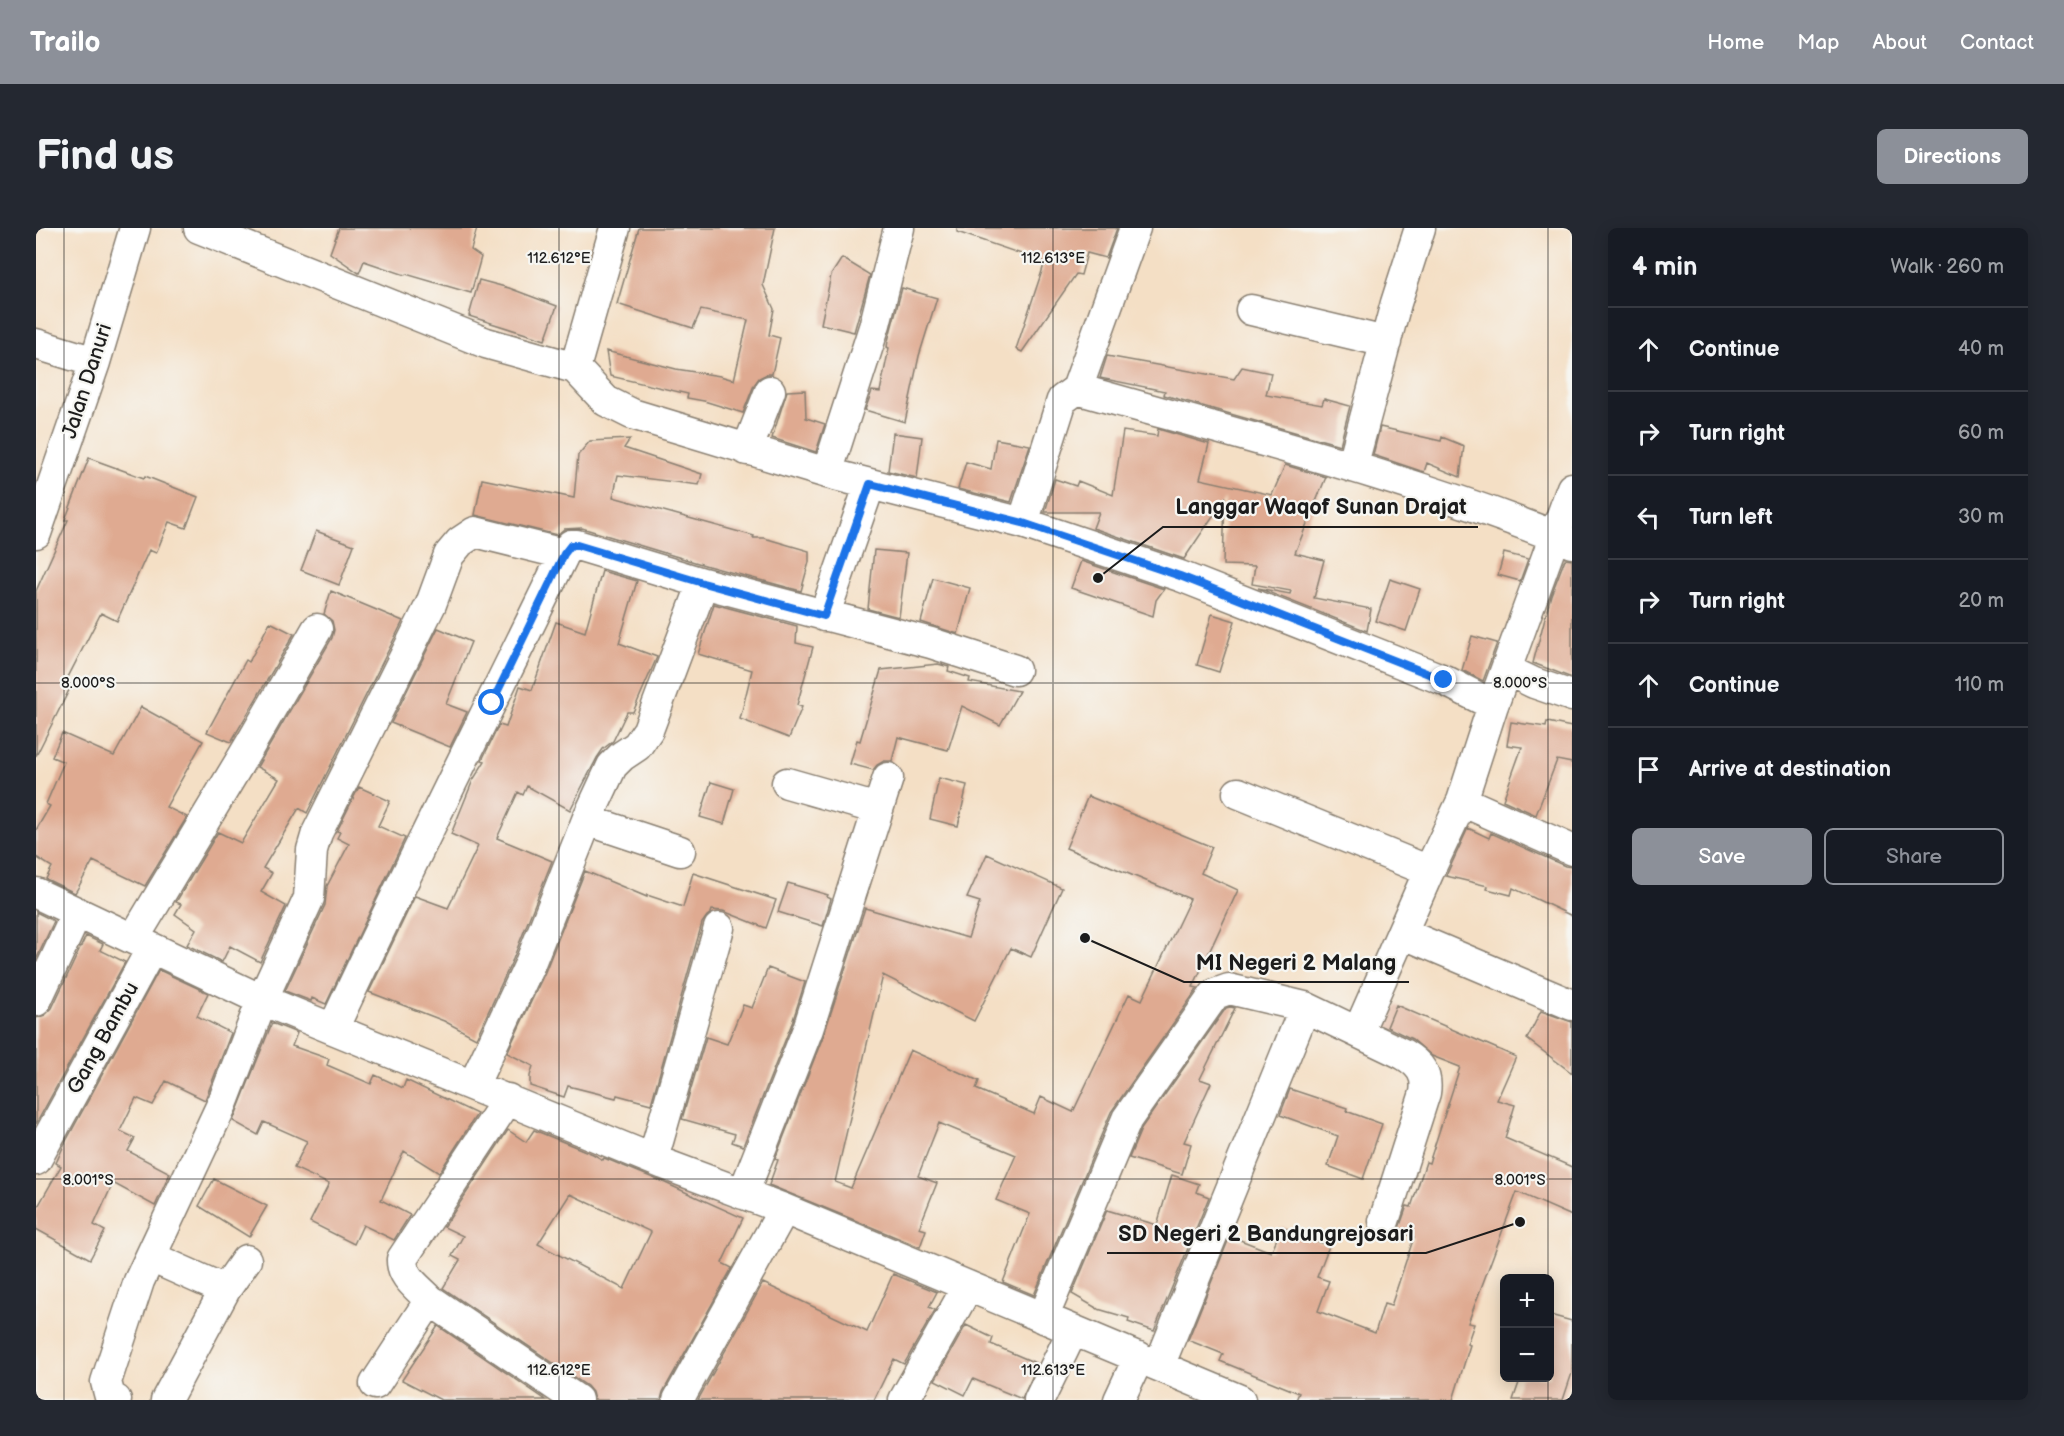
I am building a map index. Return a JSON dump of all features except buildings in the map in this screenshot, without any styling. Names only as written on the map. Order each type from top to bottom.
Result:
[{"type":"street","name":"Jalan Danuri","points":[[38,522],[95,362],[135,228]]},
{"type":"street","points":[[199,228],[486,344],[575,368],[606,401],[632,414],[827,473],[1023,523],[1180,576],[1444,680],[1493,705]]},
{"type":"street","points":[[575,368],[615,228]]},
{"type":"street","points":[[827,473],[875,324],[899,228]]},
{"type":"street","points":[[1023,523],[1062,399],[1077,389],[1135,228]]},
{"type":"street","points":[[1352,467],[1411,252],[1420,228]]},
{"type":"street","points":[[1251,310],[1386,342]]},
{"type":"street","points":[[36,344],[95,362]]},
{"type":"street","points":[[1077,389],[1352,467],[1474,506],[1563,539]]},
{"type":"street","points":[[747,450],[771,391]]},
{"type":"street","points":[[824,616],[870,484]]},
{"type":"street","points":[[1358,1032],[1462,801],[1493,705],[1563,539],[1572,488]]},
{"type":"street","points":[[116,1400],[110,1396],[106,1382],[139,1281],[223,1102],[262,1000],[309,897],[312,850],[317,833],[431,604],[449,555],[460,542],[475,532],[564,554]]},
{"type":"street","points":[[333,1029],[435,814],[564,554],[571,545],[824,616],[931,643],[1015,670]]},
{"type":"street","points":[[473,1086],[529,966],[587,820],[612,766],[636,746],[648,730],[703,583]]},
{"type":"street","name":"Gang Bambu","points":[[36,1161],[143,943],[250,745],[317,629]]},
{"type":"street","points":[[1507,670],[1534,683],[1572,696]]},
{"type":"street","points":[[743,1194],[808,1029],[888,778]]},
{"type":"street","points":[[787,783],[878,809]]},
{"type":"street","points":[[1238,793],[1429,871]]},
{"type":"street","points":[[1462,801],[1572,850]]},
{"type":"street","points":[[587,820],[680,851]]},
{"type":"street","points":[[36,893],[262,1000],[653,1160],[784,1209],[1240,1400]]},
{"type":"street","points":[[36,1001],[77,913]]},
{"type":"street","points":[[653,1160],[719,928]]},
{"type":"street","points":[[1402,933],[1572,1005]]},
{"type":"street","points":[[1043,1318],[1126,1119],[1215,994],[1229,989],[1305,1007],[1415,1061],[1423,1071],[1427,1081],[1425,1093],[1384,1221]]},
{"type":"street","points":[[1119,1400],[1149,1362],[1305,1007]]},
{"type":"street","points":[[508,1099],[402,1259],[401,1267],[404,1274],[430,1300],[576,1400]]},
{"type":"street","points":[[678,1400],[784,1209]]},
{"type":"street","points":[[152,1257],[225,1290]]},
{"type":"street","points":[[166,1400],[225,1290],[246,1260]]},
{"type":"street","points":[[904,1400],[968,1286]]},
{"type":"street","points":[[375,1384],[430,1300]]},
{"type":"street","points":[[1039,1400],[1073,1330]]},
{"type":"place","name":"Langgar Waqof Sunan Drajat","points":[[1098,578]]},
{"type":"place","name":"MI Negeri 2 Malang","points":[[1085,938]]},
{"type":"place","name":"SD Negeri 2 Bandungrejosari","points":[[1520,1222]]},
{"type":"route","points":[[492,703],[564,554],[571,545],[824,616],[870,484],[1023,523],[1180,576],[1444,680]]}]
